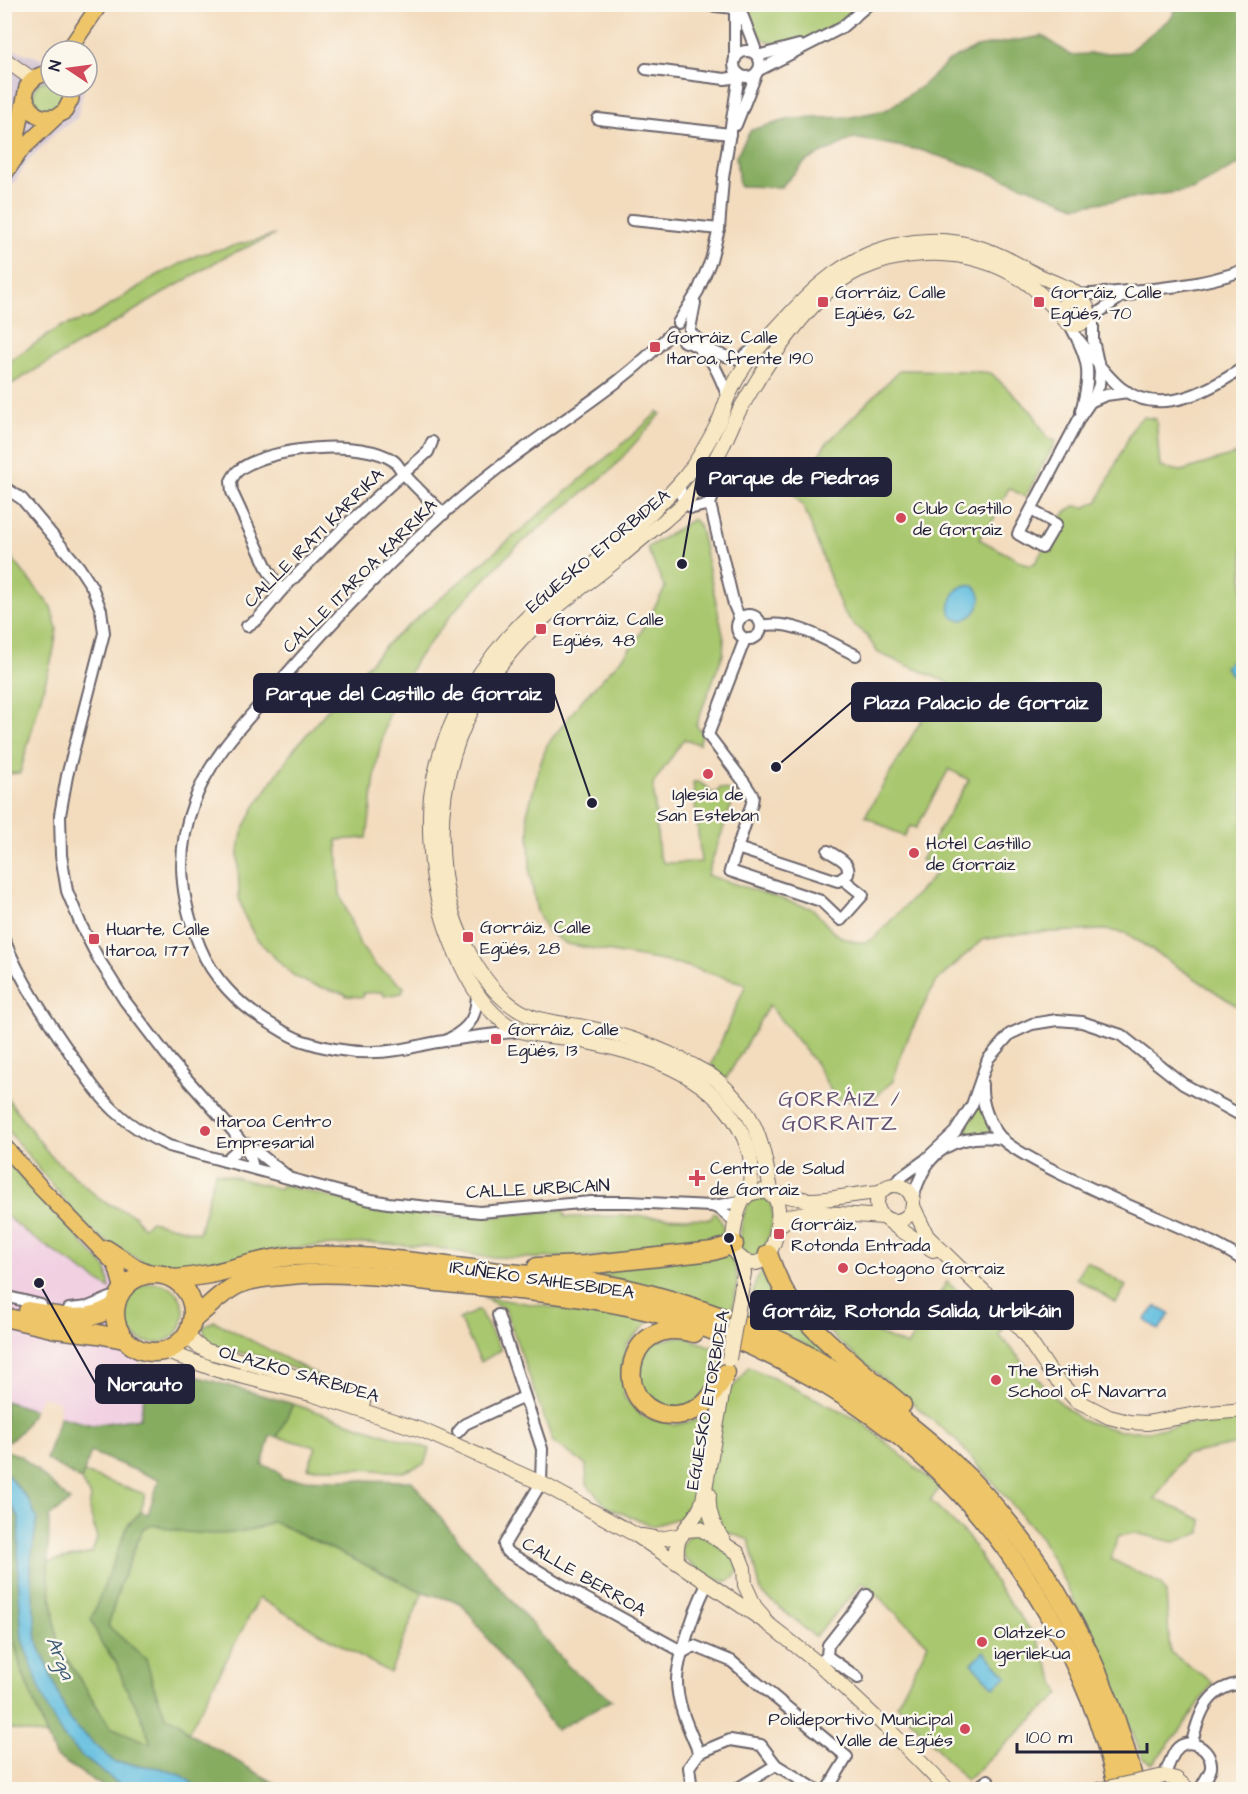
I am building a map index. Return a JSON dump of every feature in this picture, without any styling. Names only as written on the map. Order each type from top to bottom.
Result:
[{"type":"highway","points":[[380,1259],[415,1258],[487,1266],[557,1267],[713,1251],[737,1251]]},
{"type":"highway","name":"IRUÑEKO SAIHESBIDEA","points":[[174,1279],[207,1275],[291,1256],[380,1259],[604,1284],[692,1307],[752,1328],[801,1351],[859,1386],[914,1428],[952,1462],[997,1510],[1034,1557],[1069,1613],[1108,1698],[1138,1790]]},
{"type":"highway","points":[[762,1259],[797,1310],[824,1338],[946,1445],[1002,1507],[1034,1557]]},
{"type":"highway","name":"IRUÑEKO SAIHESBIDEA","points":[[189,1327],[222,1294],[239,1284],[260,1278],[306,1273],[370,1275],[547,1293],[615,1304],[679,1319],[753,1346],[825,1385],[870,1415],[928,1461],[967,1501],[1010,1554],[1057,1627],[1086,1689],[1112,1764],[1118,1790]]},
{"type":"highway","points":[[4,1305],[30,1312],[75,1318],[91,1317],[104,1313],[126,1286],[144,1275],[165,1275],[174,1279],[186,1290],[192,1304],[189,1327],[177,1345],[164,1351],[150,1352],[136,1348],[124,1339],[118,1328],[115,1317],[119,1296]]},
{"type":"highway","points":[[4,1317],[56,1329],[124,1339]]},
{"type":"highway","points":[[730,1364],[707,1402],[686,1414],[670,1415],[656,1412],[646,1406],[638,1397],[630,1376],[636,1353],[646,1340],[657,1333],[684,1330],[764,1360],[870,1415]]},
{"type":"main road","points":[[77,39],[102,4]]},
{"type":"main road","points":[[84,39],[102,4]]},
{"type":"main road","points":[[4,163],[16,142],[27,87],[39,78]]},
{"type":"main road","points":[[26,98],[35,115],[45,118],[56,117]]},
{"type":"main road","points":[[4,175],[21,150],[65,111],[71,99]]},
{"type":"main road","points":[[4,1146],[116,1265],[119,1296]]},
{"type":"main road","points":[[87,1236],[99,1241],[136,1267],[154,1274]]},
{"type":"street","points":[[698,4],[736,6],[740,9],[760,63],[728,151]]},
{"type":"street","points":[[736,6],[734,67],[742,76],[751,77],[758,71],[841,28],[869,4]]},
{"type":"street","points":[[735,59],[744,51],[756,55],[805,43],[841,28]]},
{"type":"street","points":[[4,59],[39,72]]},
{"type":"street","points":[[646,69],[725,79],[739,74]]},
{"type":"street","points":[[683,341],[688,338],[698,291],[711,260],[719,230],[739,74]]},
{"type":"street","points":[[598,119],[730,134]]},
{"type":"street","points":[[632,220],[719,230]]},
{"type":"street","name":"EGUESKO ETORBIDEA","points":[[742,1304],[744,1274],[737,1251],[736,1223],[752,1180],[751,1161],[746,1140],[723,1104],[702,1085],[678,1071],[646,1058],[614,1047],[522,1031],[505,1023],[487,1006],[468,978],[442,918],[432,864],[431,797],[447,735],[468,692],[493,655],[524,621],[543,603],[598,560],[684,477],[719,423],[744,360],[828,276],[851,261],[879,249],[918,241],[976,246],[1070,289],[1093,340],[1099,365],[1099,385],[1031,510]]},
{"type":"street","name":"EGUESKO ETORBIDEA","points":[[684,1533],[696,1516],[703,1500],[742,1304],[751,1276],[772,1248],[777,1228],[776,1199],[772,1194],[758,1136],[747,1112],[714,1077],[679,1058],[641,1042],[529,1015],[490,985],[469,953],[454,915],[444,876],[442,808],[459,735],[469,714],[506,658],[536,626],[685,503],[708,472],[736,415],[759,378],[799,321],[837,284],[858,270],[905,255],[954,255],[990,264],[1078,310]]},
{"type":"street","points":[[1078,310],[1121,297],[1146,291],[1188,286],[1244,270]]},
{"type":"street","name":"CALLE ITAROA KARRIKA","points":[[522,1031],[447,1040],[396,1051],[337,1050],[300,1040],[256,1015],[226,988],[201,951],[191,924],[182,884],[182,855],[187,827],[194,802],[205,777],[223,748],[311,646],[444,514],[502,465],[641,363],[675,328],[698,291]]},
{"type":"street","points":[[1078,310],[1146,291]]},
{"type":"street","name":"EGUESKO ETORBIDEA","points":[[1078,310],[1078,340],[1086,359],[1088,379],[1080,417]]},
{"type":"street","points":[[750,393],[729,394],[712,361],[692,343],[675,340],[675,328],[686,324],[705,348],[721,356],[744,360],[755,369],[759,378]]},
{"type":"street","name":"EGUESKO ETORBIDEA","points":[[1078,340],[1099,365]]},
{"type":"street","points":[[1099,365],[1113,381],[1128,392],[1150,401],[1169,401],[1207,389],[1244,367]]},
{"type":"street","points":[[1092,401],[1106,395],[1128,392]]},
{"type":"street","name":"CALLE IRATI KARRIKA","points":[[247,626],[257,620],[281,591],[344,527],[428,452],[432,442]]},
{"type":"street","points":[[281,591],[268,570],[232,492],[231,481],[238,470],[283,453],[338,446],[367,449],[395,461],[403,473],[444,514]]},
{"type":"street","points":[[710,504],[693,508],[685,503],[680,492],[684,477],[700,470],[708,472],[714,479],[716,486],[710,504],[732,596],[740,619],[738,634],[745,639],[753,639],[759,634],[761,626],[758,619],[751,615],[740,619]]},
{"type":"street","points":[[4,487],[22,499],[79,567],[92,587],[101,610],[104,633],[67,776],[60,815],[61,855],[67,891],[81,926],[125,1001],[171,1061],[239,1138],[297,1181]]},
{"type":"street","points":[[761,626],[770,623],[803,630],[856,655]]},
{"type":"street","points":[[745,639],[708,735],[753,796],[730,871],[821,901],[841,920],[863,895],[843,879]]},
{"type":"street","points":[[737,848],[838,881],[843,879],[848,874],[848,864],[828,851]]},
{"type":"street","name":"CALLE URBICAIN","points":[[4,939],[36,1004],[95,1089],[131,1125],[169,1146],[388,1203],[480,1212],[591,1202],[711,1206],[744,1199]]},
{"type":"street","points":[[471,1022],[476,1008],[477,991]]},
{"type":"street","points":[[487,1006],[499,999],[508,1001],[510,1011],[505,1023]]},
{"type":"street","name":"CALLE ITAROA KARRIKA","points":[[447,1040],[462,1032],[487,1006]]},
{"type":"street","points":[[952,1260],[899,1229],[885,1218],[877,1202],[887,1189],[925,1160],[955,1132],[972,1105],[988,1059],[1010,1034],[1032,1024],[1056,1020],[1082,1022],[1121,1035],[1183,1084],[1244,1118]]},
{"type":"street","name":"CALLE ITAROA KARRIKA","points":[[484,1035],[505,1023]]},
{"type":"street","points":[[982,1075],[983,1104],[987,1116],[1003,1139],[1046,1167],[1091,1189],[1185,1228],[1244,1261]]},
{"type":"street","points":[[225,1161],[236,1151],[239,1138]]},
{"type":"street","points":[[239,1138],[250,1156],[253,1168]]},
{"type":"street","points":[[777,1228],[790,1216],[811,1212],[885,1218],[893,1221],[903,1219],[908,1216],[920,1178],[931,1160],[942,1151],[954,1143],[970,1138],[1003,1139]]},
{"type":"street","points":[[765,1161],[782,1187],[810,1200]]},
{"type":"street","points":[[744,1199],[750,1193],[764,1191],[810,1200],[844,1198],[898,1186],[907,1190],[927,1236],[1011,1318],[1061,1385],[1076,1400],[1109,1417],[1129,1422],[1147,1423],[1198,1414],[1244,1410]]},
{"type":"street","points":[[711,1206],[720,1209],[736,1223]]},
{"type":"street","points":[[737,1251],[748,1262],[762,1259]]},
{"type":"street","points":[[4,1296],[75,1310],[119,1296]]},
{"type":"street","points":[[498,1315],[542,1449],[541,1483]]},
{"type":"street","name":"OLAZKO SARBIDEA","points":[[189,1327],[197,1345],[207,1351],[312,1381],[407,1420],[424,1431]]},
{"type":"street","name":"OLAZKO SARBIDEA","points":[[164,1351],[217,1370],[321,1397],[424,1431],[541,1483],[636,1535],[677,1562]]},
{"type":"street","name":"EGUESKO ETORBIDEA","points":[[724,1542],[714,1526],[708,1508],[730,1364]]},
{"type":"street","points":[[458,1432],[465,1424],[524,1397]]},
{"type":"street","name":"CALLE BERROA","points":[[541,1483],[504,1545],[506,1551],[572,1591],[683,1652]]},
{"type":"street","points":[[767,1623],[755,1607],[745,1585],[744,1568],[738,1553],[701,1528],[684,1533],[677,1544],[677,1562],[714,1586],[767,1623],[823,1660],[858,1678]]},
{"type":"street","name":"OLAZKO SARBIDEA","points":[[636,1535],[660,1539],[684,1533]]},
{"type":"street","points":[[699,1753],[685,1718],[677,1681],[683,1652],[698,1607],[714,1586],[735,1585],[744,1568]]},
{"type":"street","points":[[823,1660],[828,1645],[867,1595]]},
{"type":"street","points":[[683,1652],[694,1646],[731,1661],[847,1757],[827,1790]]},
{"type":"street","points":[[823,1660],[948,1790]]},
{"type":"street","points":[[1192,1743],[1204,1707],[1215,1693],[1226,1686],[1244,1683]]},
{"type":"street","points":[[692,1790],[689,1767],[699,1753],[729,1740],[761,1746],[777,1765],[817,1790]]},
{"type":"street","points":[[1164,1776],[1176,1751],[1183,1745],[1192,1743],[1203,1747],[1209,1755],[1211,1767],[1200,1790]]},
{"type":"street","points":[[735,1790],[777,1765]]},
{"type":"street","points":[[1097,1790],[1164,1776],[1176,1779],[1189,1790]]},
{"type":"street","points":[[974,1790],[988,1780],[980,1790]]},
{"type":"shaded area","points":[[5,46],[39,58],[39,99],[81,99],[77,118],[54,134],[28,161],[5,197]]},
{"type":"shaded area","points":[[4,1151],[105,1260],[115,1275],[110,1315],[118,1341],[125,1350],[136,1355],[146,1384],[140,1418],[92,1425],[60,1417],[59,1402],[42,1396],[34,1410],[5,1401]]},
{"type":"green space","points":[[1178,4],[1243,5],[1243,162],[1192,190],[1076,206],[982,170],[920,150],[854,138],[806,161],[781,187],[739,186],[736,156],[751,130],[791,119],[851,117],[886,110],[923,85],[949,61],[977,47],[1043,36],[1070,55],[1128,52],[1172,17]]},
{"type":"green space","points":[[742,5],[860,5],[820,34],[788,44],[773,43],[759,36],[748,22]]},
{"type":"green space","points":[[38,83],[39,99],[64,99],[57,110],[41,110],[36,104],[34,91]]},
{"type":"green space","points":[[275,235],[224,257],[5,388],[5,364],[60,327],[92,317],[154,277],[198,255]]},
{"type":"green space","points":[[900,370],[991,373],[1032,412],[1047,437],[1056,441],[1025,497],[1009,488],[988,530],[985,529],[979,539],[1029,566],[1036,562],[1060,518],[1066,512],[1074,506],[1086,507],[1098,501],[1135,424],[1143,417],[1156,419],[1160,467],[1181,471],[1243,452],[1243,1010],[1126,933],[1104,930],[1024,933],[982,940],[935,983],[904,1046],[893,1081],[873,1099],[853,1102],[835,1098],[816,1064],[769,1005],[726,1079],[711,1065],[746,984],[679,964],[567,944],[547,931],[537,912],[530,874],[527,814],[547,745],[583,699],[625,655],[637,639],[665,588],[647,548],[693,519],[699,525],[702,537],[724,639],[723,654],[696,725],[703,733],[699,744],[684,739],[653,784],[659,855],[664,863],[701,862],[693,782],[698,782],[709,788],[710,793],[717,792],[720,788],[736,792],[707,875],[813,909],[833,932],[843,938],[866,942],[874,938],[932,878],[937,870],[921,860],[969,780],[949,769],[916,828],[910,826],[904,837],[865,816],[925,714],[951,684],[878,653],[867,636],[853,624],[842,610],[804,507],[793,494],[825,445]]},
{"type":"green space","points":[[658,412],[661,414],[610,471],[514,549],[456,609],[416,660],[388,715],[377,761],[367,838],[337,840],[340,894],[360,945],[375,965],[404,987],[402,993],[384,996],[383,992],[363,993],[363,997],[346,996],[294,976],[255,937],[244,915],[239,898],[238,853],[242,833],[254,808],[294,749],[389,642]]},
{"type":"green space","points":[[4,548],[51,607],[57,629],[53,654],[20,773],[5,774]]},
{"type":"green space","points":[[4,1094],[50,1155],[102,1201],[134,1215],[143,1227],[151,1221],[199,1233],[215,1172],[280,1189],[282,1185],[366,1206],[417,1214],[490,1216],[563,1210],[566,1217],[630,1216],[711,1219],[714,1212],[723,1224],[723,1233],[714,1245],[610,1256],[484,1257],[434,1247],[370,1243],[289,1248],[183,1268],[145,1263],[104,1240],[83,1223],[5,1127]]},
{"type":"green space","points":[[977,1099],[996,1135],[950,1142]]},
{"type":"green space","points":[[4,1157],[107,1269],[110,1289],[31,1236],[5,1215]]},
{"type":"green space","points":[[757,1197],[767,1199],[771,1204],[773,1218],[764,1252],[754,1257],[743,1252],[740,1233],[747,1207]]},
{"type":"green space","points":[[728,1255],[736,1275],[732,1311],[577,1270]]},
{"type":"green space","points":[[1086,1261],[1126,1286],[1116,1303],[1076,1278]]},
{"type":"green space","points":[[766,1270],[862,1377],[822,1353],[748,1317],[756,1280],[762,1271]]},
{"type":"green space","points":[[947,1282],[1003,1330],[999,1335],[1056,1399],[1081,1420],[1120,1431],[1148,1431],[1214,1419],[1243,1418],[1243,1443],[1184,1455],[1155,1499],[1202,1520],[1201,1533],[1174,1542],[1135,1533],[1118,1536],[1111,1559],[1161,1584],[1166,1593],[1170,1652],[1213,1683],[1182,1728],[1152,1764],[1143,1759],[1097,1644],[1041,1538],[955,1439],[837,1340],[797,1299],[907,1346]]},
{"type":"green space","points":[[154,1283],[171,1288],[179,1296],[184,1313],[179,1330],[171,1338],[154,1343],[137,1338],[129,1330],[124,1313],[129,1296],[137,1288]]},
{"type":"green space","points":[[483,1297],[650,1321],[627,1344],[622,1370],[624,1397],[642,1416],[675,1425],[701,1419],[737,1383],[748,1367],[862,1422],[940,1488],[930,1500],[970,1539],[998,1587],[1037,1639],[1060,1694],[966,1781],[897,1704],[928,1644],[863,1582],[815,1637],[761,1592],[749,1540],[684,1516],[653,1526],[607,1507],[587,1484],[586,1465],[553,1442],[505,1309]]},
{"type":"green space","points":[[479,1310],[501,1350],[481,1362],[459,1319]]},
{"type":"green space","points":[[214,1321],[331,1382],[262,1357],[222,1349],[207,1340],[203,1327]]},
{"type":"green space","points":[[682,1336],[723,1351],[719,1372],[712,1386],[684,1410],[656,1407],[637,1380],[649,1343]]},
{"type":"green space","points":[[140,1365],[167,1368],[293,1404],[277,1437],[270,1436],[262,1465],[277,1470],[282,1479],[412,1481],[449,1529],[569,1667],[612,1700],[556,1730],[461,1603],[423,1592],[273,1521],[251,1530],[227,1534],[191,1533],[154,1526],[143,1528],[120,1585],[108,1626],[146,1659],[166,1717],[179,1722],[188,1733],[285,1789],[199,1789],[183,1776],[160,1768],[114,1762],[69,1720],[37,1641],[30,1566],[37,1519],[29,1501],[5,1472],[4,1450],[21,1456],[70,1501],[49,1517],[48,1571],[58,1645],[110,1727],[151,1744],[118,1665],[101,1643],[91,1619],[128,1525],[141,1512],[148,1514],[159,1480],[91,1452],[81,1480],[46,1459],[60,1417],[92,1425],[140,1418],[146,1384]]},
{"type":"green space","points":[[5,1401],[34,1410],[19,1433],[5,1443]]},
{"type":"green space","points":[[293,1404],[430,1449],[424,1464],[403,1472],[308,1468],[316,1447],[277,1437]]},
{"type":"green space","points":[[84,1473],[145,1494],[141,1512],[128,1525],[101,1643],[118,1665],[124,1684],[140,1713],[152,1745],[110,1727],[58,1645],[48,1562],[92,1553],[97,1538],[89,1509],[91,1497],[81,1480]]},
{"type":"green space","points":[[4,1496],[19,1517],[18,1576],[63,1736],[84,1758],[130,1789],[107,1789],[55,1756],[21,1669],[5,1602],[9,1575],[11,1525],[5,1509]]},
{"type":"green space","points":[[5,1509],[11,1525],[9,1575],[5,1593]]},
{"type":"green space","points":[[272,1521],[423,1592],[390,1673],[259,1598],[188,1733],[179,1722],[166,1717],[155,1690],[125,1642],[108,1626],[120,1585],[143,1528],[155,1524],[178,1531],[259,1528]]},
{"type":"green space","points":[[695,1534],[714,1542],[735,1560],[739,1566],[732,1579],[717,1580],[685,1559],[681,1548],[688,1536]]},
{"type":"green space","points":[[4,1602],[21,1669],[47,1736],[5,1728]]},
{"type":"water","points":[[967,585],[977,589],[981,600],[970,617],[958,620],[950,612],[950,605],[957,590]]},
{"type":"water","points":[[1244,651],[1243,685],[1239,684],[1225,667],[1238,653]]},
{"type":"water","points":[[1156,1306],[1170,1314],[1159,1330],[1145,1320]]},
{"type":"water","points":[[5,1472],[29,1501],[37,1519],[30,1566],[37,1641],[69,1720],[114,1762],[160,1768],[183,1776],[199,1789],[130,1789],[84,1758],[63,1736],[48,1710],[22,1639],[18,1576],[19,1517],[5,1496]]},
{"type":"water","points":[[984,1651],[1007,1676],[994,1687],[972,1663]]},
{"type":"place","name":"Gorráiz, Calle Egüés, 62","points":[[823,302]]},
{"type":"place","name":"Gorráiz, Calle Egüés, 70","points":[[1039,302]]},
{"type":"place","name":"Gorráiz, Calle Itaroa, frente 190","points":[[655,347]]},
{"type":"place","name":"Club Castillo de Gorraiz","points":[[901,518]]},
{"type":"place","name":"Parque de Piedras","points":[[682,564]]},
{"type":"place","name":"Gorráiz, Calle Egüés, 48","points":[[541,629]]},
{"type":"place","name":"Plaza Palacio de Gorraiz","points":[[776,767]]},
{"type":"place","name":"Iglesia de San Esteban","points":[[708,774]]},
{"type":"place","name":"Parque del Castillo de Gorraiz","points":[[592,803]]},
{"type":"place","name":"Hotel Castillo de Gorraiz","points":[[914,853]]},
{"type":"place","name":"Gorráiz, Calle Egüés, 28","points":[[468,937]]},
{"type":"place","name":"Huarte, Calle Itaroa, 177","points":[[94,939]]},
{"type":"place","name":"Gorráiz, Calle Egüés, 13","points":[[496,1039]]},
{"type":"place","name":"Itaroa Centro Empresarial","points":[[205,1131]]},
{"type":"place","name":"Centro de Salud de Gorraiz","points":[[697,1178]]},
{"type":"place","name":"Gorráiz, Rotonda Entrada","points":[[779,1234]]},
{"type":"place","name":"Gorráiz, Rotonda Salida, Urbikáin","points":[[729,1238]]},
{"type":"place","name":"Octogono Gorraiz","points":[[843,1268]]},
{"type":"place","name":"Norauto","points":[[39,1283]]},
{"type":"place","name":"The British School of Navarra","points":[[996,1380]]},
{"type":"place","name":"Olatzeko igerilekua","points":[[982,1642]]},
{"type":"place","name":"Polideportivo Municipal Valle de Egüés","points":[[965,1729]]},
{"type":"district","name":"GORRÁIZ / GORRAITZ","points":[[840,1111]]},
{"type":"water label","name":"Arga","points":[[60,1658]]}]
